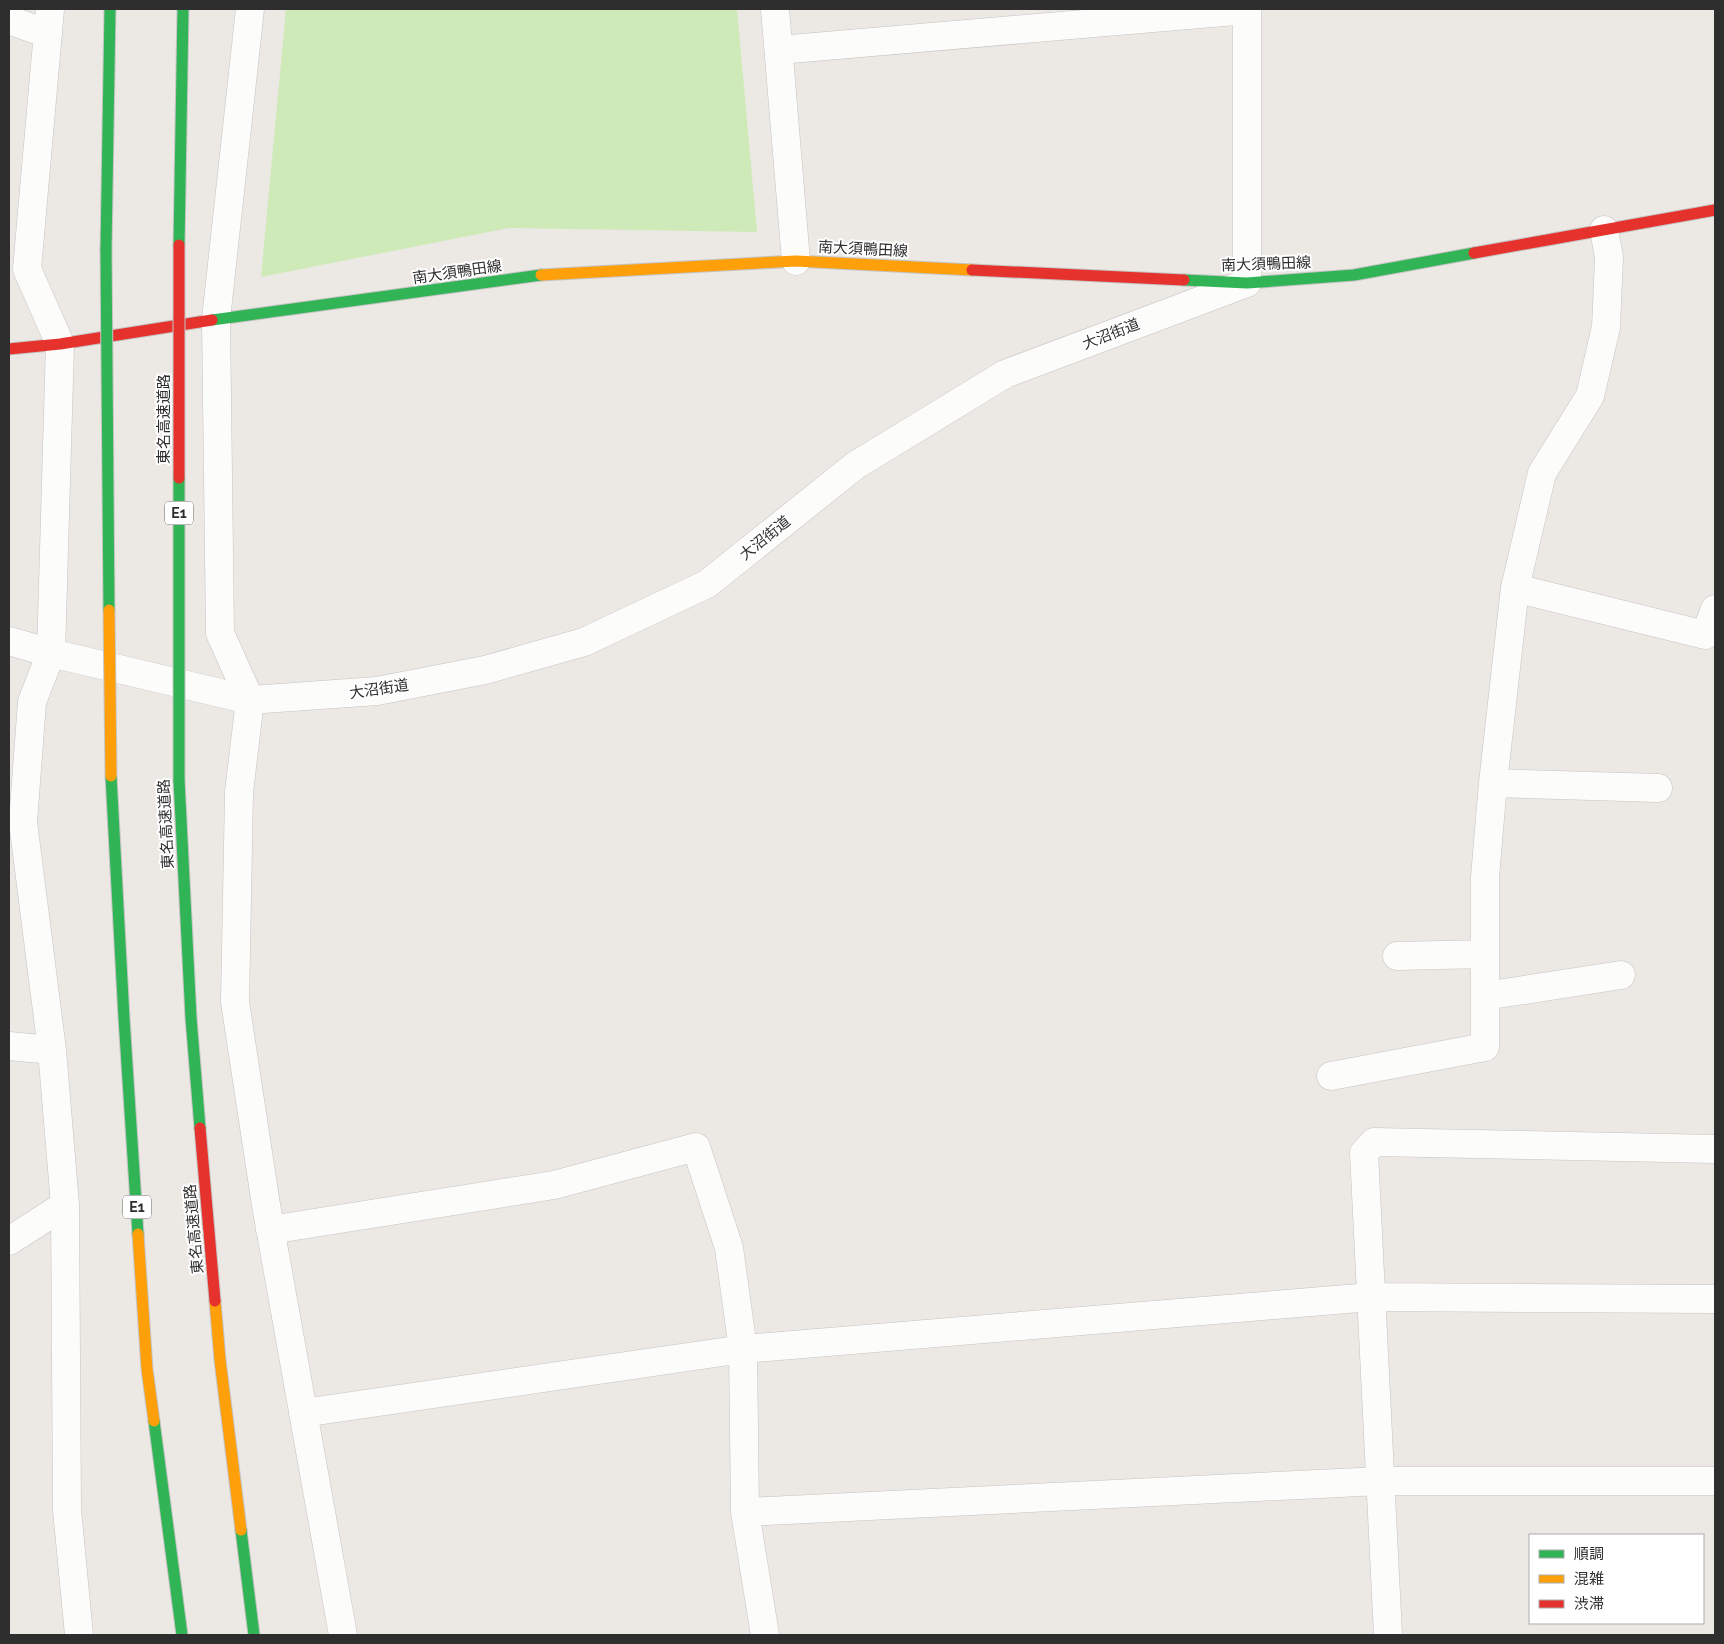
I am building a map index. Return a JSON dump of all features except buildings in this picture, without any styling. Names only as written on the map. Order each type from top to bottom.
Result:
[{"type":"main road","name":"E1","points":[[110,9],[106,250],[111,776],[124,1018],[148,1369],[182,1635]]},
{"type":"main road","name":"東名高速道路","points":[[182,9],[179,245],[179,780],[191,1018],[218,1340],[254,1635]]},
{"type":"main road","name":"南大須鴨田線","points":[[9,349],[60,344],[216,319],[543,275],[796,260],[1247,283],[1354,275],[1715,210]]},
{"type":"street","points":[[250,9],[216,319],[220,632],[250,700],[239,792],[236,1002],[270,1230],[343,1635]]},
{"type":"street","points":[[776,9],[796,260]]},
{"type":"street","points":[[779,50],[1247,9],[1247,283]]},
{"type":"street","points":[[9,20],[49,21],[27,269],[60,344],[51,653],[32,702],[16,821],[52,1050],[65,1205],[67,1510],[79,1635]]},
{"type":"street","points":[[1331,1076],[1485,1047],[1486,877],[1493,783],[1515,588],[1542,473],[1590,396],[1606,328],[1609,257],[1604,230]]},
{"type":"street","name":"大沼街道","points":[[51,653],[250,700],[377,691],[485,670],[584,642],[707,584],[856,465],[1005,374],[1247,283]]},
{"type":"street","points":[[1515,588],[1705,635],[1715,609]]},
{"type":"street","points":[[9,641],[51,653]]},
{"type":"street","points":[[1493,783],[1658,788]]},
{"type":"street","points":[[1397,956],[1486,954]]},
{"type":"street","points":[[1486,996],[1621,974]]},
{"type":"street","points":[[9,1046],[52,1050]]},
{"type":"street","points":[[1388,1635],[1364,1153],[1374,1142],[1715,1148]]},
{"type":"street","points":[[270,1230],[554,1185],[696,1146],[728,1248],[743,1349],[745,1512],[765,1635]]},
{"type":"street","points":[[9,1241],[65,1205]]},
{"type":"street","points":[[303,1413],[743,1349],[1372,1297],[1715,1299]]},
{"type":"street","points":[[745,1512],[1380,1481],[1715,1480]]},
{"type":"green space","points":[[286,9],[737,9],[757,232],[509,228],[261,277]]},
{"type":"traffic: fast","points":[[106,250],[110,9]]},
{"type":"traffic: fast","points":[[179,245],[183,9]]},
{"type":"traffic: fast","points":[[106,250],[109,610]]},
{"type":"traffic: fast","points":[[1184,280],[1247,283],[1354,275],[1474,253]]},
{"type":"traffic: fast","points":[[212,320],[541,275]]},
{"type":"traffic: fast","points":[[179,478],[179,780]]},
{"type":"traffic: fast","points":[[111,776],[138,1234]]},
{"type":"traffic: fast","points":[[179,780],[191,1018],[200,1128]]},
{"type":"traffic: fast","points":[[154,1421],[182,1635]]},
{"type":"traffic: fast","points":[[241,1530],[254,1635]]},
{"type":"traffic: slow","points":[[541,275],[796,261],[972,270]]},
{"type":"traffic: slow","points":[[109,610],[111,776]]},
{"type":"traffic: slow","points":[[138,1234],[147,1369],[154,1421]]},
{"type":"traffic: slow","points":[[215,1301],[220,1360],[241,1530]]},
{"type":"traffic: jam","points":[[1474,253],[1715,210]]},
{"type":"traffic: jam","points":[[179,245],[179,478]]},
{"type":"traffic: jam","points":[[972,270],[1184,280]]},
{"type":"traffic: jam","points":[[9,349],[60,344],[212,320]]},
{"type":"traffic: jam","points":[[200,1128],[215,1301]]}]
